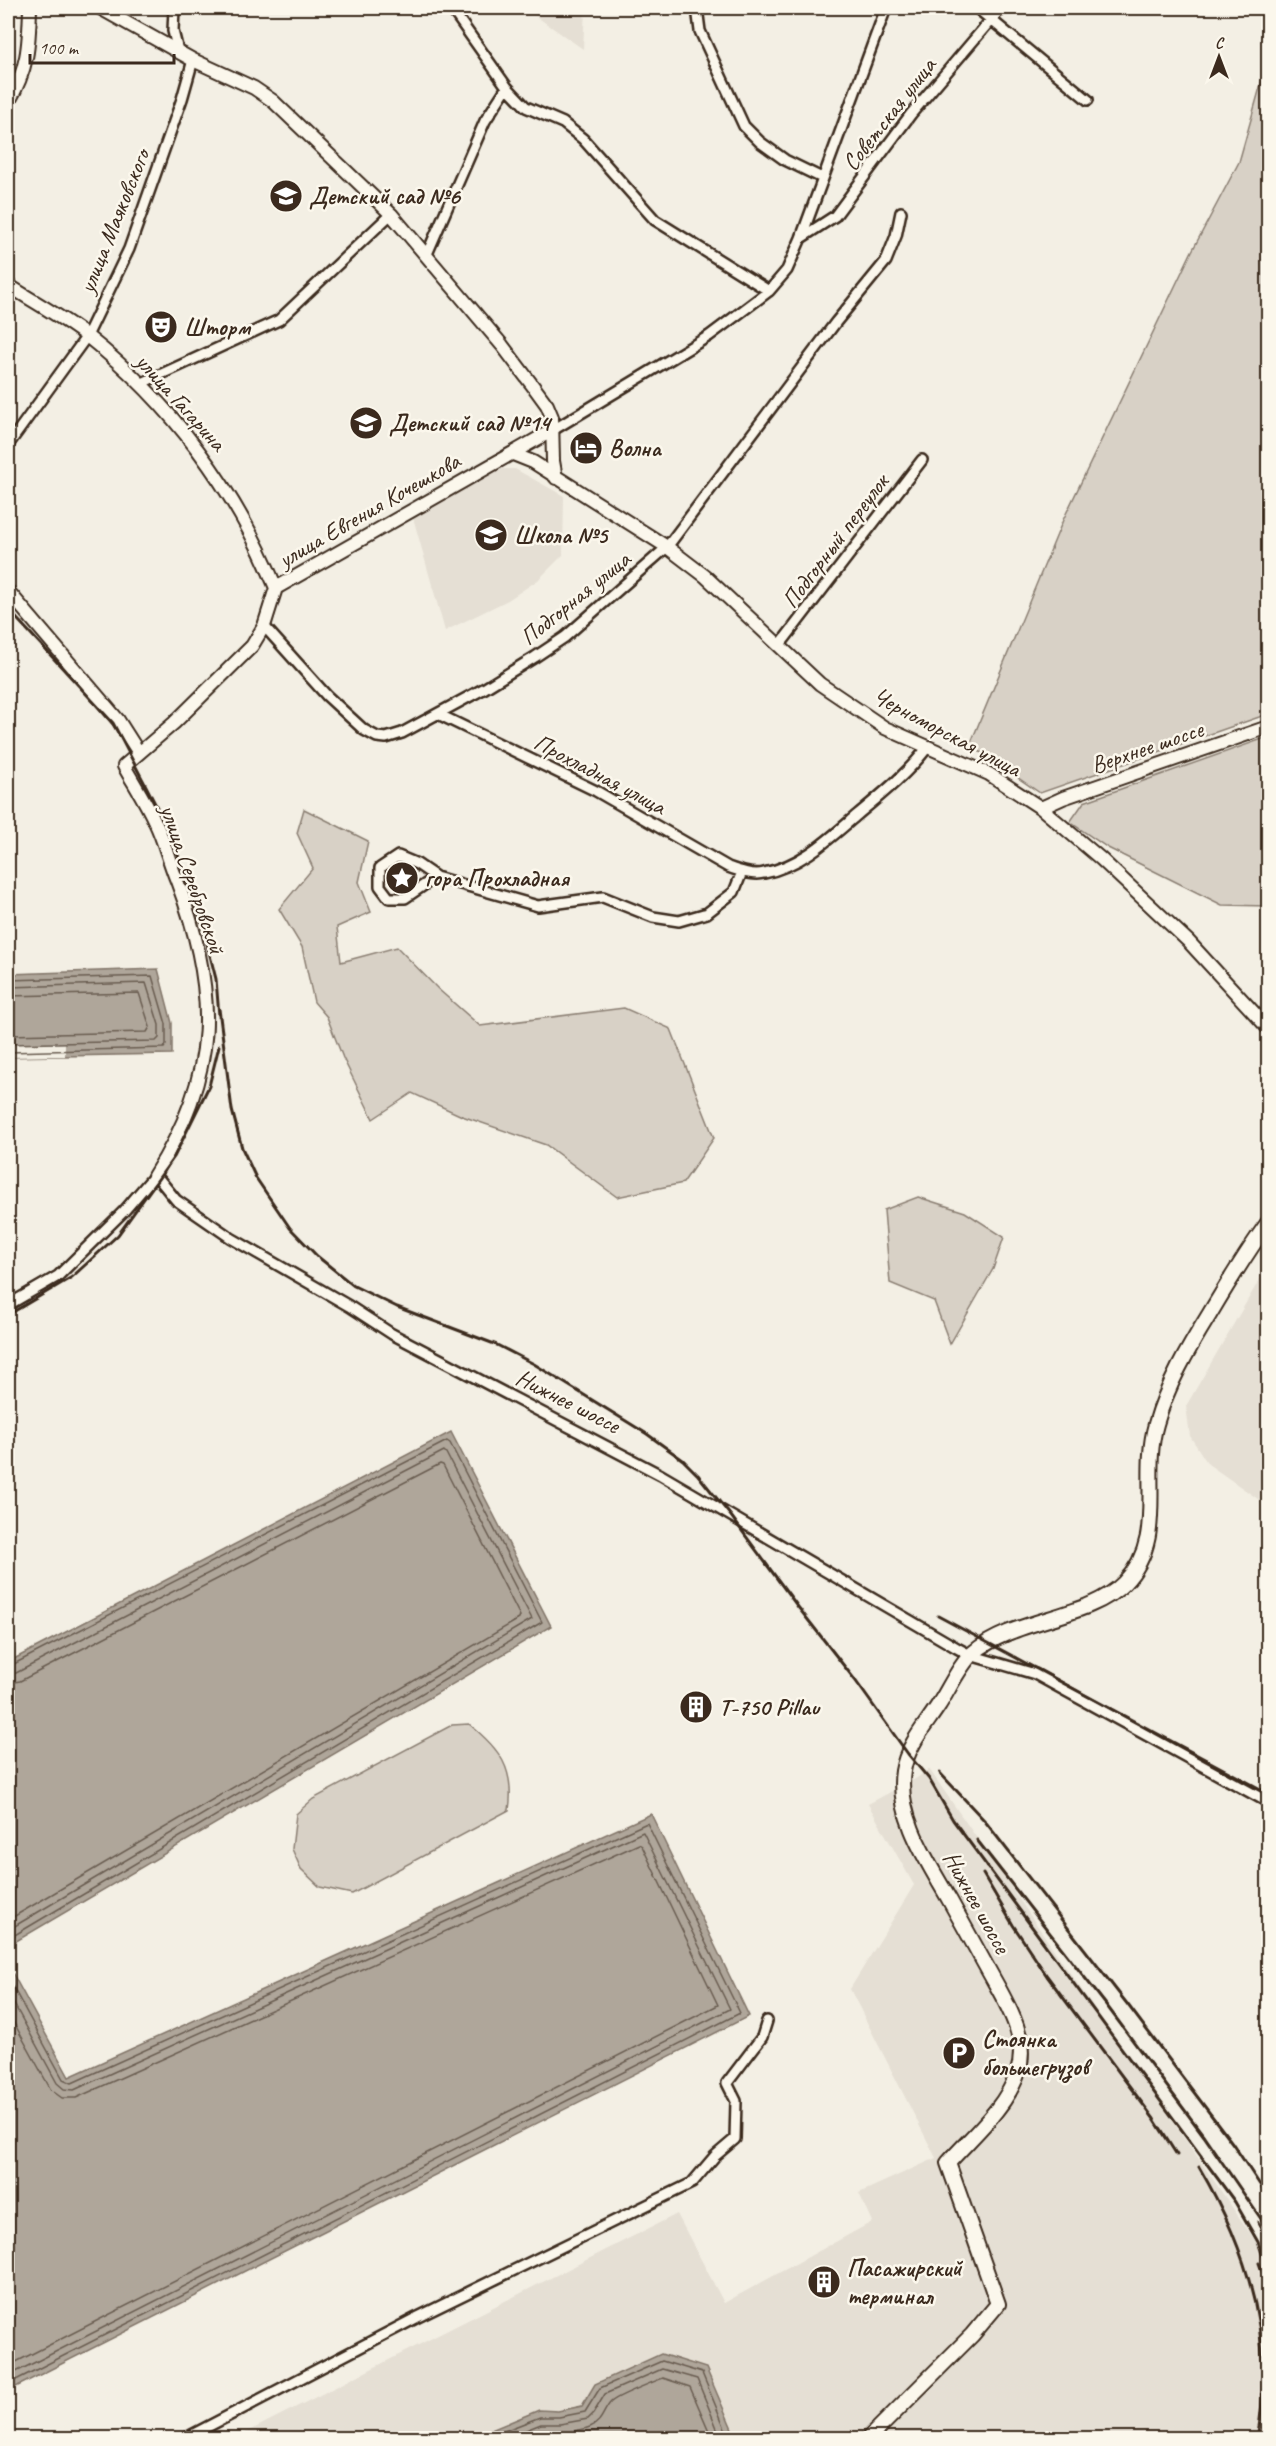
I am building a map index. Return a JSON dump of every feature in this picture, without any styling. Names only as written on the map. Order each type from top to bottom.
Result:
[{"type":"main road","points":[[970,1655],[988,1642],[1013,1630],[1100,1600],[1122,1585],[1135,1570],[1146,1546],[1151,1519],[1149,1457],[1156,1424],[1170,1386],[1245,1255],[1269,1223]]},
{"type":"main road","name":"Нижнее шоссе","points":[[869,2439],[972,2335],[998,2304],[948,2163],[989,2119],[1009,2090],[1017,2074],[1021,2047],[1007,2004],[922,1849],[903,1798],[903,1769],[908,1754],[970,1655]]},
{"type":"street","points":[[8,103],[21,81],[27,57],[30,8]]},
{"type":"street","points":[[100,8],[193,60],[254,88],[273,101],[391,214],[502,345],[542,398],[552,417],[552,450],[556,478]]},
{"type":"street","points":[[174,8],[173,31],[178,51]]},
{"type":"street","points":[[451,8],[507,87],[526,106],[563,123],[583,139],[655,220],[675,235],[769,291]]},
{"type":"street","points":[[697,8],[700,31],[744,126],[760,142],[784,160],[822,178]]},
{"type":"street","name":"улица Евгения Кочешкова","points":[[139,753],[174,723],[240,659],[264,627],[276,588],[553,430],[709,336],[769,291],[787,270],[801,238],[886,8]]},
{"type":"street","points":[[977,8],[1088,100]]},
{"type":"street","name":"Советская улица","points":[[801,238],[835,216],[911,114],[1001,8]]},
{"type":"street","name":"улица Маяковского","points":[[8,445],[87,336],[129,249],[182,99],[193,60]]},
{"type":"street","points":[[427,254],[485,121],[507,87]]},
{"type":"street","name":"Подгорная улица","points":[[264,627],[327,696],[364,730],[377,737],[386,738],[402,733],[485,688],[565,637],[667,547],[836,322],[886,261],[896,236],[901,212]]},
{"type":"street","points":[[142,383],[279,320],[391,214]]},
{"type":"street","name":"улица Гагарина","points":[[8,285],[87,336],[142,383],[212,467],[260,548],[276,588]]},
{"type":"street","name":"Черноморская улица","points":[[513,454],[533,462],[667,547],[705,576],[820,684],[885,728],[989,774],[1041,808],[1101,859],[1188,941],[1269,1028]]},
{"type":"street","name":"Подгорный переулок","points":[[779,646],[922,460]]},
{"type":"street","points":[[8,591],[118,720],[139,753]]},
{"type":"street","name":"Прохладная улица","points":[[438,714],[596,791],[728,867],[742,872]]},
{"type":"street","name":"Верхнее шоссе","points":[[1041,808],[1064,798],[1269,728]]},
{"type":"street","points":[[436,877],[405,898],[389,897],[380,886],[380,868],[398,856],[417,864],[436,877],[538,906],[603,897],[653,917],[679,921],[706,913],[734,892],[742,872],[762,874],[784,868],[814,851],[910,770],[927,748]]},
{"type":"street","name":"улица Серебровской","points":[[8,1305],[57,1276],[124,1210],[154,1176],[174,1145],[196,1092],[207,1010],[202,967],[184,901],[155,823],[124,766],[139,753]]},
{"type":"street","name":"Нижнее шоссе","points":[[154,1176],[176,1200],[231,1238],[349,1306],[392,1334],[661,1474],[970,1655],[1035,1674],[1269,1802]]},
{"type":"street","points":[[186,2439],[416,2318],[692,2184],[715,2156],[735,2139],[736,2101],[726,2083],[762,2037],[767,2021]]},
{"type":"shaded area","points":[[524,8],[585,8],[583,49]]},
{"type":"shaded area","points":[[1268,59],[1268,714],[1040,793],[970,745],[1063,520],[1191,253],[1239,162]]},
{"type":"shaded area","name":"Школа №5","points":[[492,469],[515,469],[564,496],[563,555],[538,580],[508,600],[445,631],[412,514]]},
{"type":"shaded area","points":[[1268,737],[1268,906],[1222,905],[1108,848],[1070,822],[1084,802]]},
{"type":"shaded area","points":[[304,809],[368,841],[359,882],[371,912],[337,927],[341,962],[397,947],[438,989],[480,1026],[624,1008],[671,1029],[714,1138],[683,1183],[617,1197],[546,1145],[462,1116],[412,1093],[373,1119],[343,1058],[327,1017],[314,1002],[302,947],[279,909],[313,868],[297,833]]},
{"type":"shaded area","points":[[918,1197],[965,1212],[1004,1237],[993,1269],[950,1344],[934,1301],[890,1283],[884,1210]]},
{"type":"shaded area","points":[[1268,1265],[1268,1506],[1208,1464],[1190,1436],[1186,1406]]},
{"type":"shaded area","points":[[469,1724],[489,1742],[503,1761],[510,1783],[509,1810],[352,1894],[320,1887],[301,1869],[292,1849],[296,1814],[313,1799],[452,1725]]},
{"type":"shaded area","points":[[929,1769],[1268,2259],[1268,2438],[736,2438],[706,2368],[595,2384],[582,2406],[558,2411],[539,2410],[472,2438],[235,2438],[677,2214],[724,2303],[872,2222],[859,2193],[936,2158],[850,1989],[914,1885],[868,1804],[917,1778]]},
{"type":"water","points":[[158,969],[172,1023],[172,1054],[8,1057],[8,974]]},
{"type":"water","points":[[451,1432],[551,1626],[8,1946],[8,1662]]},
{"type":"water","points":[[651,1814],[749,2016],[8,2391],[8,1965],[69,2077]]},
{"type":"water","points":[[661,2354],[706,2368],[736,2438],[472,2438],[539,2410],[558,2411],[582,2406],[595,2384]]},
{"type":"pier","points":[[65,1043],[65,1056],[8,1057],[8,1044]]},
{"type":"railway","points":[[8,609],[113,723],[146,786],[171,835],[202,924],[216,979],[219,1016]]},
{"type":"railway","points":[[219,1009],[232,1110],[242,1148],[256,1178],[290,1228],[317,1256],[354,1286],[397,1307],[497,1345],[534,1364],[647,1434],[683,1460],[698,1475],[929,1779],[953,1820],[1235,2202],[1258,2242],[1268,2270]]},
{"type":"railway","points":[[8,1315],[72,1277],[118,1235],[174,1157],[209,1086],[219,1046]]},
{"type":"railway","points":[[938,1616],[1268,1793]]},
{"type":"railway","points":[[940,1773],[984,1820],[1128,2005],[1233,2144],[1268,2197]]},
{"type":"railway","points":[[977,1840],[1107,2006],[1204,2136],[1268,2229]]},
{"type":"railway","points":[[983,1874],[1047,1976],[1154,2119],[1177,2155]]},
{"type":"railway","points":[[1199,2167],[1231,2231],[1254,2298],[1263,2367],[1262,2402],[1257,2438]]},
{"type":"railway","points":[[1258,2222],[1268,2241]]},
{"type":"railway","points":[[1259,2263],[1268,2288]]},
{"type":"railway","points":[[1266,2438],[1268,2423]]},
{"type":"place","name":"Детский сад №6","points":[[286,196]]},
{"type":"place","name":"Шторм","points":[[161,327]]},
{"type":"place","name":"Детский сад №14","points":[[366,423]]},
{"type":"place","name":"Волна","points":[[586,448]]},
{"type":"place","name":"Школа №5","points":[[491,535]]},
{"type":"place","name":"гора Прохладная","points":[[402,878]]},
{"type":"place","name":"T-750 Pillau","points":[[696,1707]]},
{"type":"place","name":"Стоянка большегрузов","points":[[959,2053]]},
{"type":"place","name":"Пасажирский терминал","points":[[824,2282]]}]
